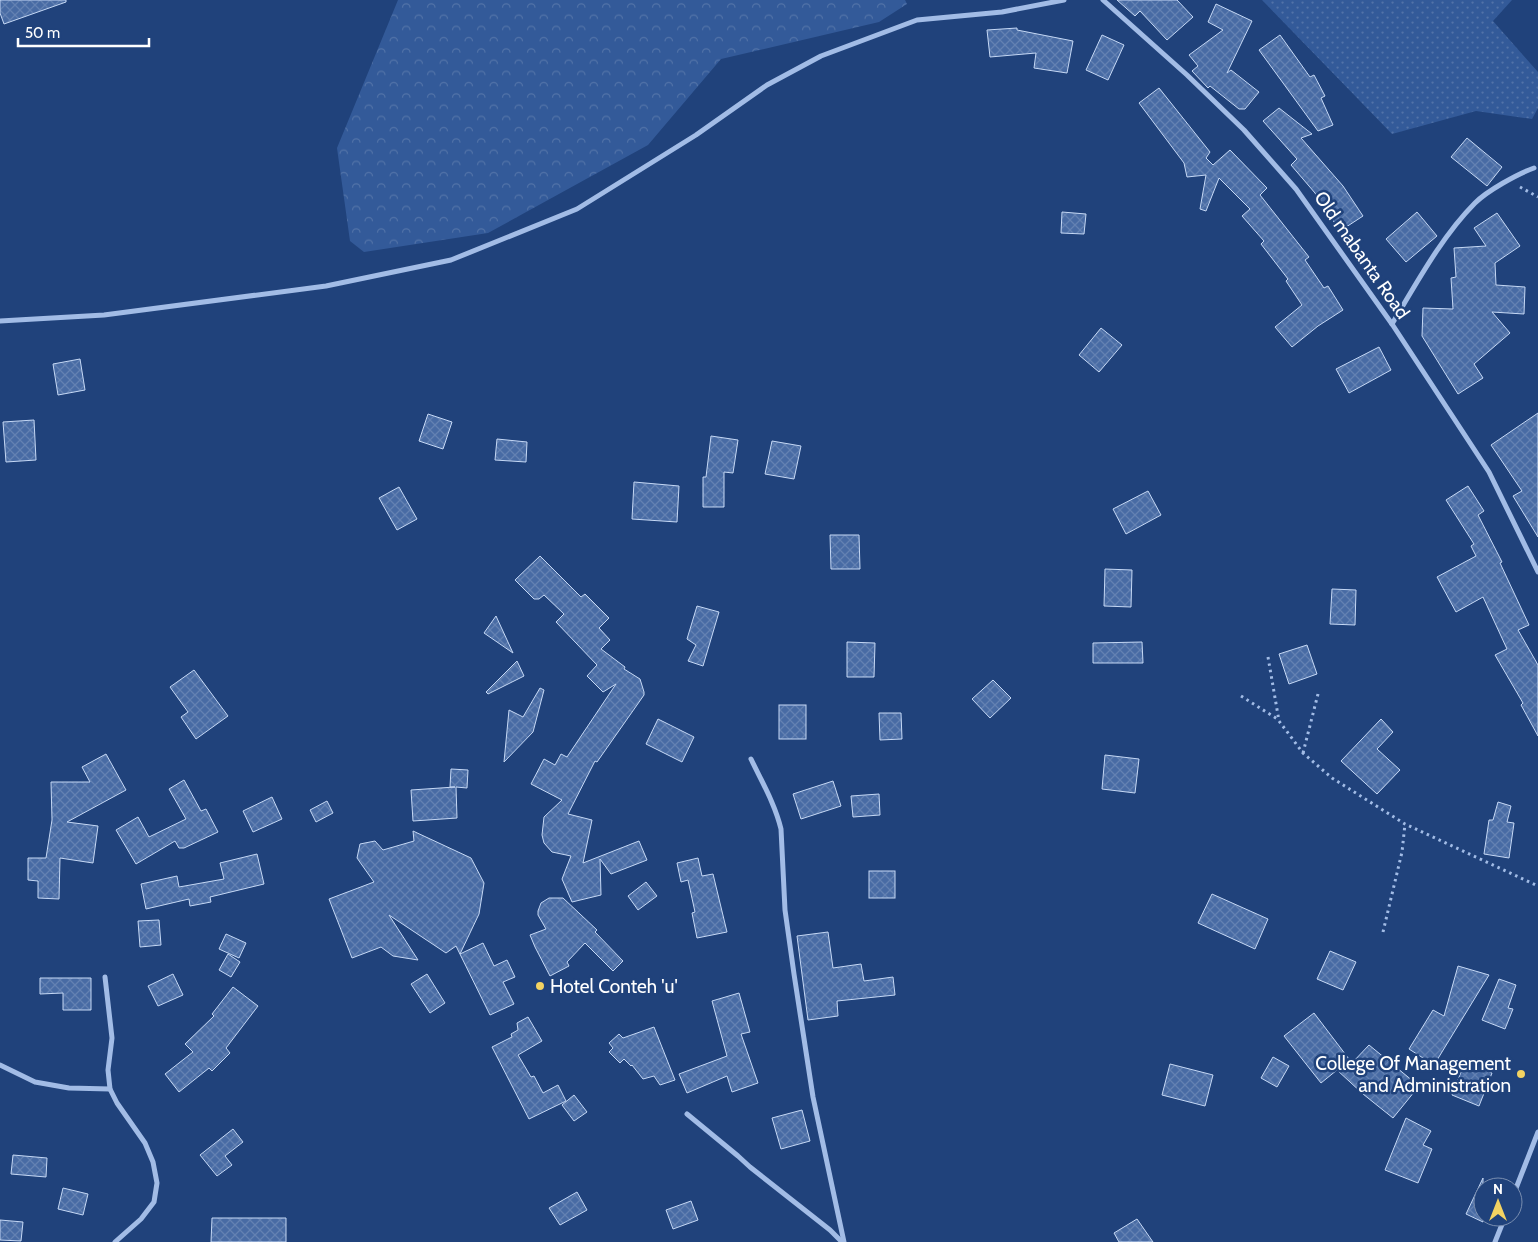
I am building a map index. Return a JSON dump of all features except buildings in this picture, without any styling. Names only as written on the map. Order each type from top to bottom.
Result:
[{"type":"street","points":[[0,321],[104,315],[326,286],[451,260],[578,209],[696,135],[767,84],[821,56],[917,20],[1002,12],[1064,0]]},
{"type":"street","name":"Old mabanta Road","points":[[1103,0],[1187,75],[1244,130],[1296,189],[1392,324],[1488,472],[1538,572]]},
{"type":"street","points":[[1392,324],[1424,269],[1456,225],[1476,202],[1509,180],[1534,168]]},
{"type":"street","points":[[751,760],[778,817],[781,829],[786,910],[795,983],[813,1097],[843,1242]]},
{"type":"street","points":[[105,977],[112,1038],[108,1070],[110,1089],[117,1103],[146,1143],[153,1162],[157,1183],[154,1202],[140,1220],[115,1242]]},
{"type":"street","points":[[0,1064],[35,1082],[70,1088],[110,1089]]},
{"type":"street","points":[[687,1114],[750,1168],[843,1242]]},
{"type":"street","points":[[1520,1177],[1538,1132]]},
{"type":"street","points":[[1495,1242],[1501,1227]]},
{"type":"path","points":[[1509,180],[1538,197]]},
{"type":"path","points":[[1268,657],[1279,721]]},
{"type":"path","points":[[1303,753],[1318,694]]},
{"type":"path","points":[[1241,696],[1279,721],[1303,753],[1332,778],[1405,824],[1538,886]]},
{"type":"path","points":[[1383,932],[1402,852],[1405,824]]},
{"type":"green space","points":[[398,0],[905,0],[907,4],[879,22],[721,59],[648,145],[488,233],[364,252],[350,241],[337,148]]},
{"type":"green space","points":[[1262,0],[1512,0],[1493,21],[1538,72],[1538,108],[1532,119],[1476,111],[1392,134]]},
{"type":"place","name":"Hotel Conteh 'u'","points":[[540,986]]},
{"type":"place","name":"College Of Management and Administration","points":[[1521,1074]]}]
